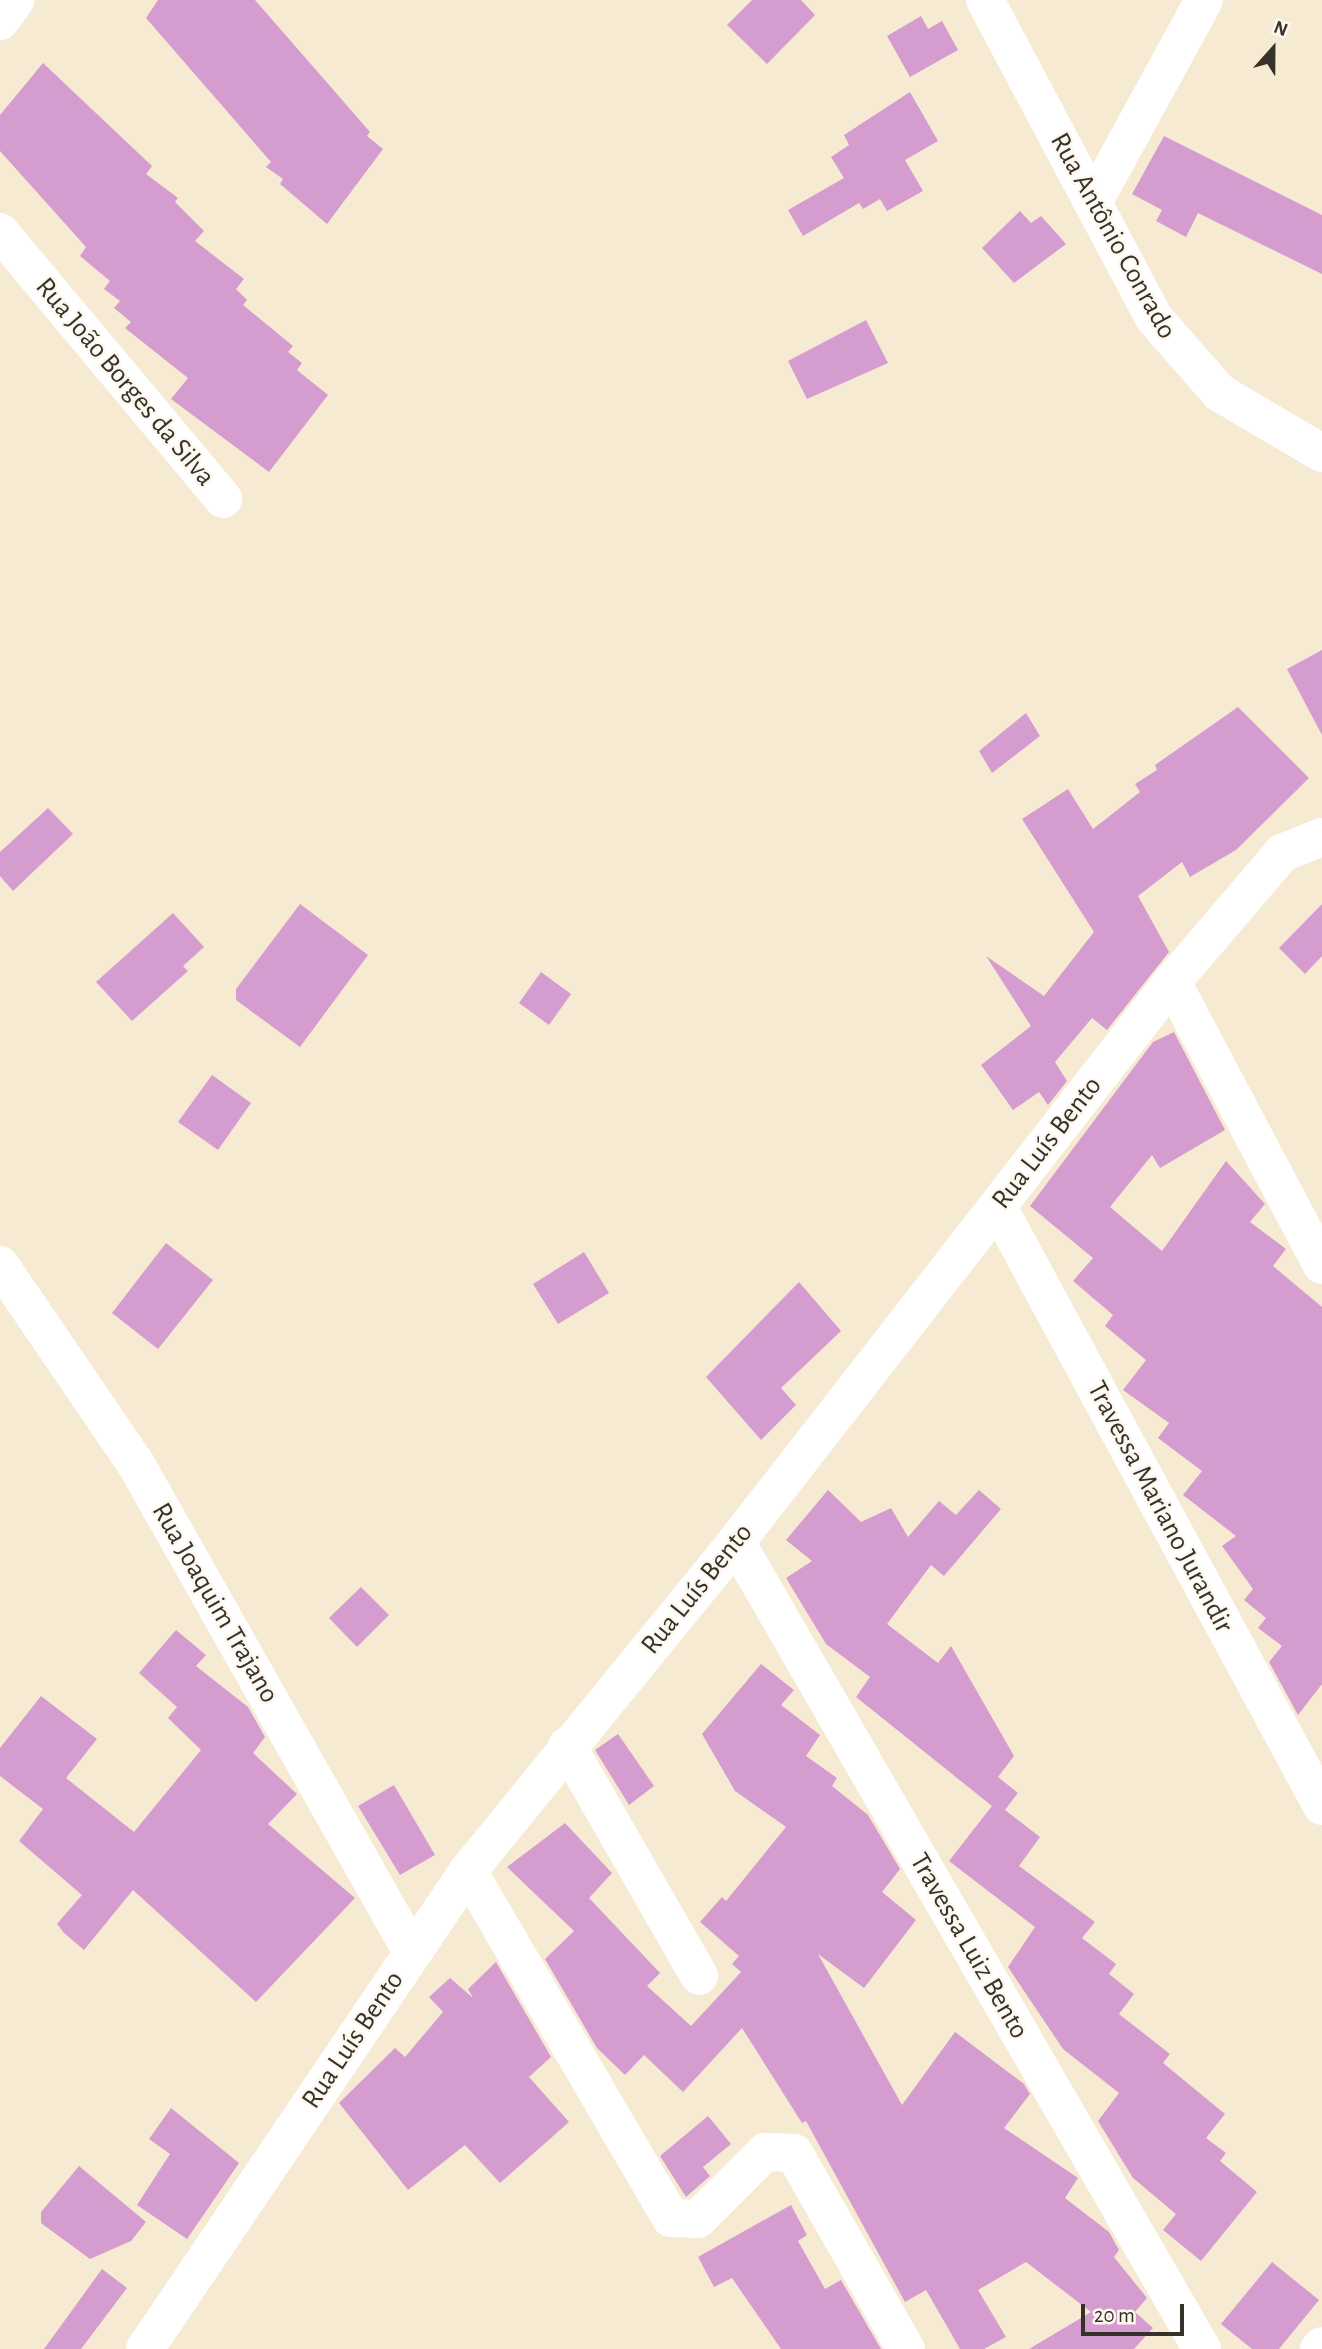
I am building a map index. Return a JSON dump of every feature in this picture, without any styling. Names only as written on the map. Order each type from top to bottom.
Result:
[{"type":"street","points":[[0,21],[15,0]]},
{"type":"street","name":"Rua Antônio Conrado","points":[[985,0],[1154,318],[1180,354],[1220,393],[1322,453]]},
{"type":"street","points":[[1093,203],[1204,0]]},
{"type":"street","name":"Rua João Borges da Silva","points":[[0,232],[223,499]]},
{"type":"street","name":"Rua Luís Bento","points":[[145,2349],[468,1871],[567,1746],[736,1542],[1172,982],[1282,853],[1322,837]]},
{"type":"street","points":[[1172,982],[1322,1265]]},
{"type":"street","name":"Travessa Mariano Jurandir","points":[[998,1207],[1322,1806]]},
{"type":"street","name":"Rua Joaquim Trajano","points":[[0,1265],[130,1455],[412,1952]]},
{"type":"street","name":"Travessa Luiz Bento","points":[[736,1542],[1202,2349]]},
{"type":"street","points":[[567,1746],[699,1976]]},
{"type":"street","points":[[468,1871],[663,2209],[679,2222],[698,2218],[765,2152],[794,2153],[906,2349]]},
{"type":"building","points":[[158,0],[255,0],[370,132],[367,136],[383,149],[327,224],[280,184],[283,179],[266,167],[271,162],[146,18]]},
{"type":"building","points":[[752,0],[801,0],[815,15],[767,64],[727,25]]},
{"type":"building","points":[[921,16],[928,29],[942,21],[958,50],[910,77],[887,36]]},
{"type":"building","points":[[43,63],[152,166],[146,174],[178,198],[175,202],[204,231],[195,241],[244,279],[236,289],[247,300],[243,305],[293,346],[288,352],[302,363],[297,370],[328,395],[269,472],[171,399],[188,378],[125,328],[131,322],[114,308],[120,301],[104,289],[110,281],[80,256],[86,247],[0,151],[0,115]]},
{"type":"building","points":[[910,92],[938,141],[905,160],[923,191],[887,211],[880,199],[863,209],[859,203],[803,236],[788,210],[844,178],[831,157],[849,145],[844,135]]},
{"type":"building","points":[[1164,136],[1322,215],[1322,274],[1198,213],[1186,237],[1156,221],[1162,210],[1132,194]]},
{"type":"building","points":[[1020,211],[1031,223],[1041,216],[1066,244],[1014,283],[982,248]]},
{"type":"building","points":[[866,320],[888,363],[807,399],[788,361]]},
{"type":"building","points":[[1322,650],[1322,735],[1287,669]]},
{"type":"building","points":[[1238,707],[1309,778],[1236,850],[1190,877],[1182,862],[1138,896],[1169,952],[1107,1030],[1092,1018],[1055,1062],[1067,1081],[1048,1105],[1039,1092],[1013,1110],[981,1065],[1031,1026],[986,956],[1044,996],[1094,932],[1022,819],[1068,789],[1093,829],[1140,792],[1135,784],[1157,770],[1155,765]]},
{"type":"building","points":[[1026,713],[1040,736],[992,773],[979,751]]},
{"type":"building","points":[[48,808],[73,834],[13,891],[0,876],[0,852]]},
{"type":"building","points":[[300,904],[368,955],[300,1047],[236,1000],[236,989]]},
{"type":"building","points":[[1322,904],[1322,956],[1305,974],[1279,948]]},
{"type":"building","points":[[173,913],[204,947],[183,966],[188,971],[132,1021],[96,982]]},
{"type":"building","points":[[541,972],[571,994],[549,1025],[519,1003]]},
{"type":"building","points":[[1174,1032],[1225,1130],[1160,1168],[1152,1155],[1110,1207],[1162,1251],[1226,1161],[1265,1204],[1250,1222],[1286,1249],[1273,1266],[1322,1307],[1322,1684],[1298,1715],[1269,1662],[1282,1646],[1258,1628],[1266,1618],[1244,1600],[1253,1589],[1222,1546],[1236,1536],[1183,1495],[1202,1471],[1158,1438],[1169,1423],[1123,1390],[1146,1360],[1105,1326],[1113,1315],[1073,1281],[1093,1258],[1030,1206],[1153,1042]]},
{"type":"building","points":[[212,1075],[251,1103],[218,1150],[178,1122]]},
{"type":"building","points":[[166,1243],[213,1280],[158,1349],[112,1313]]},
{"type":"building","points":[[584,1252],[609,1293],[558,1324],[533,1284]]},
{"type":"building","points":[[799,1282],[841,1331],[781,1388],[796,1405],[761,1440],[706,1377]]},
{"type":"building","points":[[828,1490],[861,1522],[891,1508],[908,1537],[939,1501],[956,1515],[979,1490],[1001,1509],[944,1576],[931,1565],[887,1624],[938,1663],[951,1646],[1014,1756],[998,1777],[1018,1793],[1005,1810],[1040,1837],[1019,1866],[1095,1922],[1082,1938],[1116,1964],[1109,1974],[1134,1994],[1119,2014],[1170,2054],[1163,2063],[1225,2114],[1206,2138],[1226,2153],[1220,2161],[1257,2192],[1201,2261],[1163,2230],[1176,2214],[1133,2178],[1098,2121],[1119,2093],[1063,2049],[1008,1967],[1035,1927],[949,1861],[992,1806],[856,1697],[870,1677],[826,1644],[786,1578],[812,1561],[786,1540]]},
{"type":"building","points":[[361,1587],[389,1615],[357,1647],[329,1618]]},
{"type":"building","points":[[176,1630],[206,1655],[196,1666],[248,1707],[265,1737],[253,1753],[297,1794],[268,1824],[355,1898],[256,2002],[133,1890],[84,1950],[64,1933],[57,1924],[82,1895],[19,1841],[43,1809],[0,1776],[0,1748],[41,1696],[97,1739],[66,1778],[134,1832],[201,1750],[168,1718],[177,1707],[139,1673]]},
{"type":"building","points":[[761,1664],[794,1690],[781,1705],[820,1735],[806,1756],[837,1778],[832,1786],[868,1815],[900,1869],[882,1892],[916,1920],[864,1988],[818,1954],[902,2105],[955,2032],[1024,2084],[1030,2094],[1004,2128],[1078,2178],[1065,2198],[1109,2232],[1119,2250],[1114,2257],[1147,2298],[1135,2312],[1153,2328],[1134,2349],[1029,2349],[1091,2312],[1026,2262],[978,2290],[1006,2337],[984,2349],[960,2349],[926,2290],[905,2302],[806,2121],[802,2123],[742,2028],[683,2092],[644,2055],[625,2075],[597,2048],[545,1959],[574,1931],[507,1867],[565,1823],[612,1873],[589,1898],[660,1973],[647,1986],[691,2026],[741,1972],[732,1964],[739,1956],[700,1922],[722,1897],[726,1901],[786,1827],[735,1791],[702,1734]]},
{"type":"building","points":[[618,1734],[654,1786],[629,1805],[595,1750]]},
{"type":"building","points":[[394,1785],[435,1855],[400,1875],[358,1806]]},
{"type":"building","points":[[496,1962],[551,2057],[529,2077],[569,2122],[500,2183],[465,2145],[408,2190],[339,2103],[395,2048],[405,2057],[443,2012],[429,1997],[450,1978],[473,1998],[468,1989]]},
{"type":"building","points":[[171,2108],[239,2163],[187,2239],[137,2205],[170,2154],[149,2139]]},
{"type":"building","points":[[708,2116],[731,2144],[703,2167],[710,2176],[686,2197],[660,2156]]},
{"type":"building","points":[[79,2166],[146,2222],[131,2241],[90,2259],[41,2223],[41,2212]]},
{"type":"building","points":[[791,2205],[807,2235],[798,2241],[825,2289],[841,2280],[881,2349],[781,2349],[732,2278],[714,2287],[698,2257]]},
{"type":"building","points":[[1272,2262],[1319,2300],[1279,2349],[1252,2349],[1221,2324]]},
{"type":"building","points":[[102,2269],[127,2288],[81,2349],[44,2349]]}]
